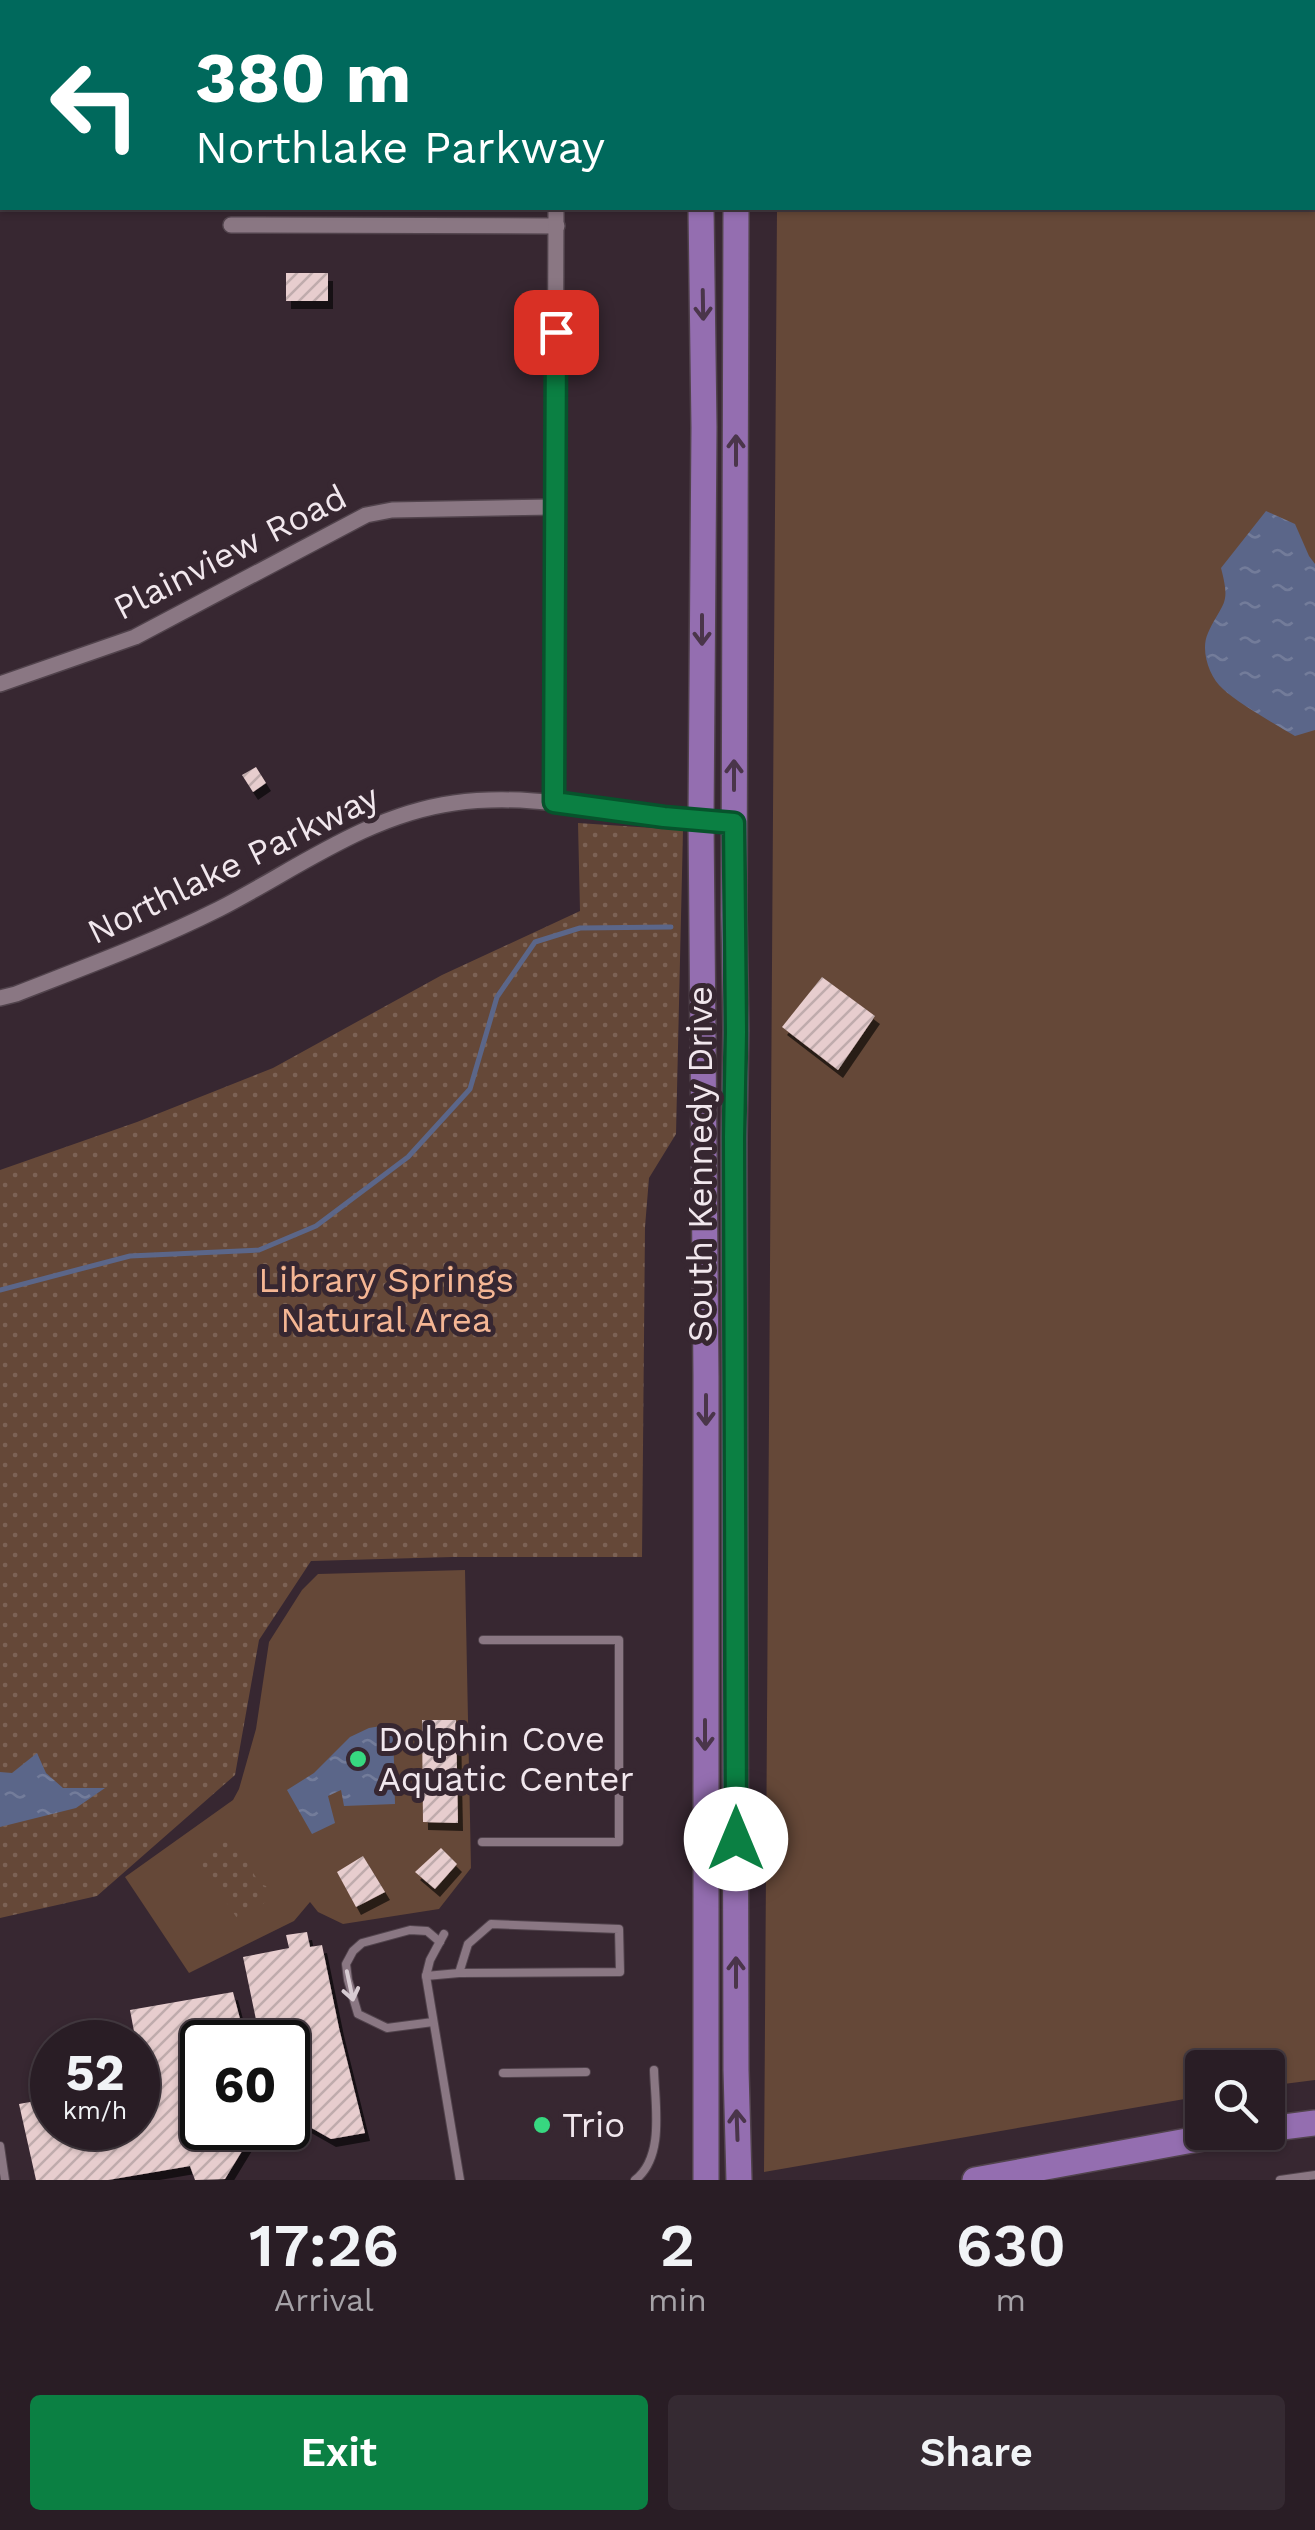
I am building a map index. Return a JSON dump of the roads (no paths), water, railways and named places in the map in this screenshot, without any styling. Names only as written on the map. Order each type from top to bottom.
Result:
[{"type":"main road","name":"South Kennedy Drive","points":[[701,210],[706,2180]]},
{"type":"main road","name":"South Kennedy Drive","points":[[736,210],[734,1137],[739,2180]]},
{"type":"main road","points":[[1285,2126],[1315,2122]]},
{"type":"main road","points":[[975,2180],[1185,2141]]},
{"type":"street","points":[[554,802],[556,210]]},
{"type":"street","points":[[231,225],[556,226]]},
{"type":"street","name":"Plainview Road","points":[[0,684],[135,636],[366,515],[392,510],[554,508]]},
{"type":"street","name":"Northlake Parkway","points":[[0,998],[155,940],[348,837],[429,807],[502,800],[554,802],[734,823]]},
{"type":"lane","points":[[482,1842],[619,1842],[619,1640],[483,1640]]},
{"type":"lane","points":[[426,1976],[620,1972],[618,1930],[490,1924],[468,1944],[459,1973]]},
{"type":"lane","points":[[433,2022],[387,2028],[358,2014],[346,1964],[353,1950],[362,1943],[410,1930],[427,1930],[442,1938],[426,1976],[460,2180]]},
{"type":"lane","points":[[635,2180],[646,2171],[656,2138],[654,2070]]},
{"type":"lane","points":[[503,2073],[586,2072]]},
{"type":"lane","points":[[0,2146],[5,2180]]},
{"type":"lane","points":[[1280,2180],[1315,2175]]},
{"type":"water","points":[[1266,511],[1295,524],[1315,564],[1315,730],[1295,736],[1223,689],[1207,663],[1206,640],[1225,597],[1221,568]]},
{"type":"water","points":[[393,1724],[395,1804],[344,1806],[341,1790],[328,1796],[335,1823],[312,1834],[287,1790],[314,1773],[350,1737],[369,1728]]},
{"type":"water","points":[[37,1753],[46,1773],[63,1788],[105,1788],[76,1808],[0,1827],[0,1772],[12,1773]]},
{"type":"waterway","points":[[0,1290],[130,1256],[259,1250],[316,1226],[408,1157],[470,1089],[497,997],[535,942],[580,928],[671,927]]},
{"type":"place","name":"Dolphin Cove Aquatic Center","points":[[358,1759]]},
{"type":"place","name":"Trio","points":[[542,2125]]},
{"type":"park label","name":"Library Springs Natural Area","points":[[386,1300]]}]
